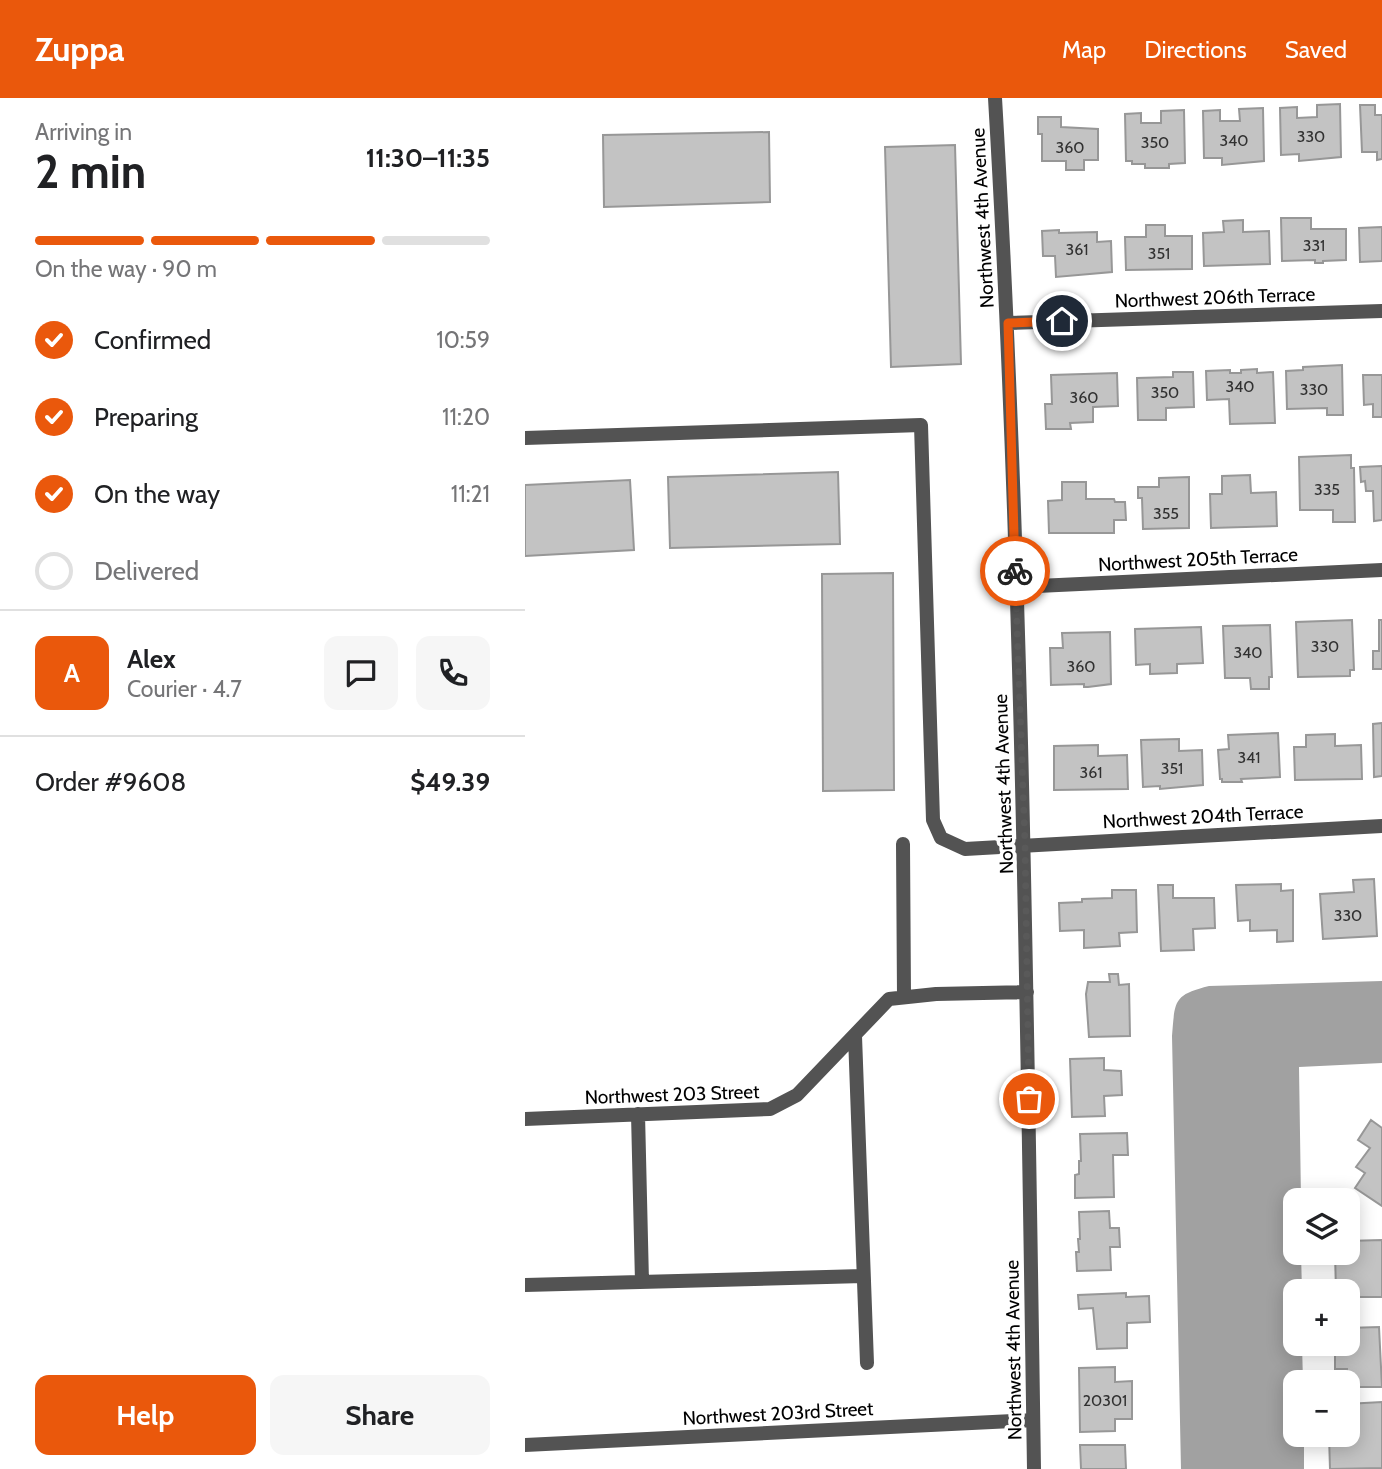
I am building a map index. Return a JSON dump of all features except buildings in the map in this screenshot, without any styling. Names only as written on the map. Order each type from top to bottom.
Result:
[{"type":"street","name":"Northwest 4th Avenue","points":[[995,98],[1008,323],[1025,844],[1034,1469]]},
{"type":"street","name":"Northwest 206th Terrace","points":[[1008,323],[1382,311]]},
{"type":"street","name":"Northwest 204th Terrace","points":[[525,438],[921,425],[933,820],[941,838],[965,849],[1382,826]]},
{"type":"street","name":"Northwest 205th Terrace","points":[[1015,586],[1382,570]]},
{"type":"street","points":[[902,844],[904,997]]},
{"type":"street","name":"Northwest 203 Street","points":[[525,1119],[771,1110],[797,1095],[889,999],[1027,992]]},
{"type":"street","points":[[855,1036],[867,1363]]},
{"type":"street","points":[[638,1114],[642,1282]]},
{"type":"street","points":[[525,1285],[863,1276]]},
{"type":"street","name":"Northwest 203rd Street","points":[[525,1445],[1033,1420]]},
{"type":"shaded area","points":[[1382,981],[1382,1063],[1299,1067],[1301,1188],[1283,1188],[1283,1265],[1301,1265],[1302,1279],[1283,1279],[1283,1356],[1302,1356],[1303,1370],[1283,1370],[1283,1447],[1304,1447],[1304,1469],[1181,1469],[1172,1036],[1178,1001],[1188,993],[1209,986]]},
{"type":"way so far","points":[[1015,571],[1025,844],[1029,1099]]},
{"type":"route","points":[[1015,571],[1008,323],[1062,321]]}]
